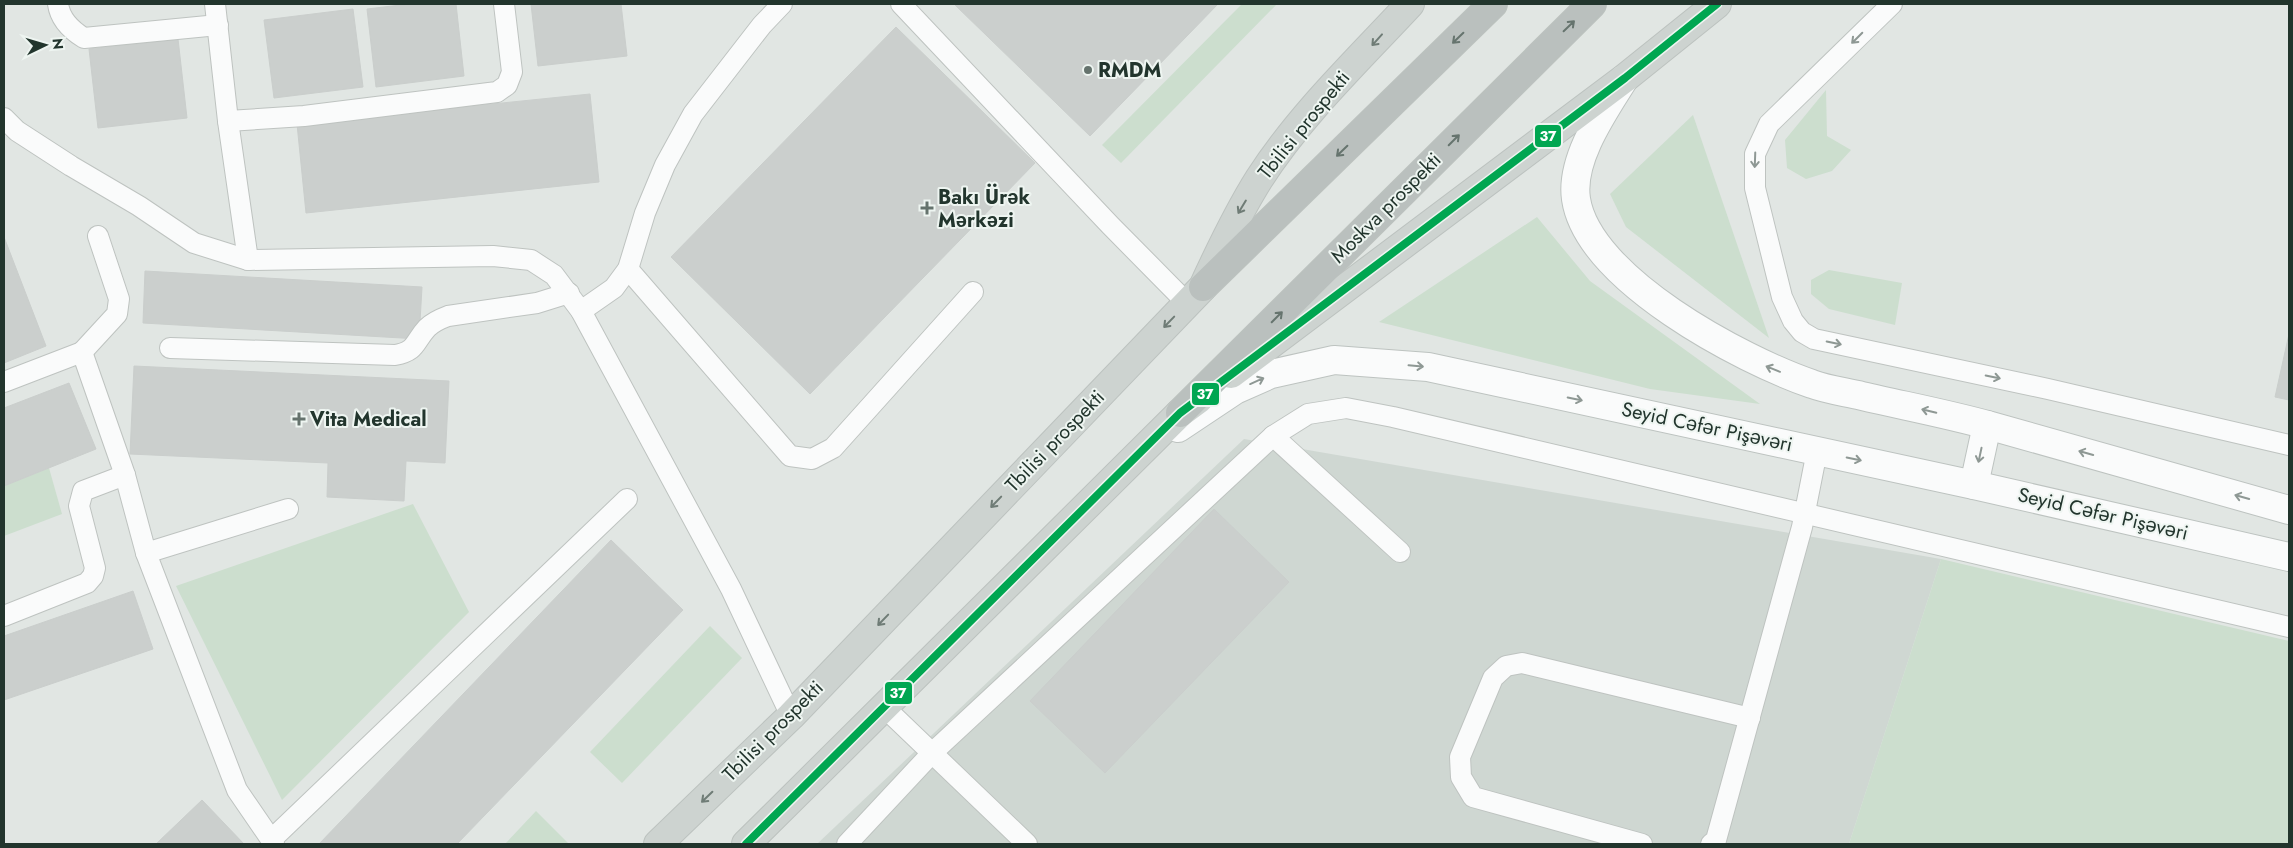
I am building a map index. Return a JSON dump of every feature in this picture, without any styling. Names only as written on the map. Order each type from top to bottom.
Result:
[{"type":"highway","points":[[1195,295],[1493,4]]},
{"type":"highway","name":"Moskva prospekti","points":[[1180,413],[1592,4]]},
{"type":"main road","name":"Tbilisi prospekti","points":[[658,844],[791,716],[1195,295],[1229,229],[1259,178],[1298,126],[1410,4]]},
{"type":"main road","points":[[746,844],[1180,413],[1624,78],[1717,4]]},
{"type":"street","points":[[1624,78],[1595,126],[1578,171],[1576,199],[1590,237],[1612,265],[1641,290],[1672,311],[1753,361],[1814,385],[1986,425],[2289,510]]},
{"type":"street","name":"Seyid Cəfər Pişəvəri","points":[[1141,452],[1235,390],[1271,374],[1334,360],[1428,367],[1974,485],[2289,557]]},
{"type":"street","points":[[1974,485],[1986,425]]},
{"type":"lane","points":[[58,4],[59,12],[72,31],[84,38],[218,25]]},
{"type":"lane","points":[[215,4],[228,121],[248,260]]},
{"type":"lane","points":[[228,121],[304,116],[497,92],[507,85],[512,72],[504,4]]},
{"type":"lane","points":[[581,310],[614,288],[628,269],[645,213],[665,165],[694,114],[762,25],[782,4]]},
{"type":"lane","points":[[901,4],[1110,225],[1195,295]]},
{"type":"lane","points":[[1892,4],[1769,124],[1754,154],[1756,188],[1782,297],[1793,321],[1802,332],[1814,339],[2048,389],[2289,445]]},
{"type":"lane","points":[[4,118],[17,131],[71,166],[139,206],[194,243],[248,260],[493,256],[531,260],[554,275],[581,310],[727,581],[791,716]]},
{"type":"lane","points":[[4,382],[82,352],[118,314],[119,299],[98,236]]},
{"type":"lane","points":[[628,269],[790,456],[812,459],[834,448],[973,292]]},
{"type":"lane","points":[[170,348],[400,354],[416,346],[426,329],[435,321],[448,316],[537,303],[569,294]]},
{"type":"lane","points":[[82,352],[125,475],[146,553],[237,790],[272,842],[627,499]]},
{"type":"lane","points":[[847,844],[932,753],[1273,436],[1308,414],[1346,408],[1393,417],[1805,512],[2289,627]]},
{"type":"lane","points":[[1273,436],[1400,552]]},
{"type":"lane","points":[[1711,844],[1716,840],[1750,718],[1805,512],[1817,451]]},
{"type":"lane","points":[[4,616],[87,583],[93,576],[95,568],[79,506],[80,498],[84,491],[125,475]]},
{"type":"lane","points":[[146,553],[288,509]]},
{"type":"lane","points":[[1642,844],[1473,797],[1461,777],[1460,757],[1493,678],[1506,666],[1522,663],[1750,718]]},
{"type":"lane","points":[[884,708],[1027,844]]},
{"type":"shaded area","points":[[1244,439],[1941,559],[1849,844],[817,844]]},
{"type":"green space","points":[[1242,4],[1277,4],[1121,163],[1102,145]]},
{"type":"green space","points":[[1826,90],[1827,136],[1851,150],[1832,171],[1806,179],[1787,168],[1785,140]]},
{"type":"green space","points":[[1693,115],[1769,338],[1626,227],[1610,194]]},
{"type":"green space","points":[[1537,217],[1590,281],[1760,404],[1650,389],[1379,322]]},
{"type":"green space","points":[[1829,270],[1902,283],[1895,325],[1829,309],[1811,294],[1811,280]]},
{"type":"green space","points":[[49,468],[62,514],[4,536],[4,486]]},
{"type":"green space","points":[[413,504],[469,612],[282,800],[176,586]]},
{"type":"green space","points":[[1941,559],[2289,641],[2289,844],[1849,844]]},
{"type":"green space","points":[[710,626],[742,658],[622,783],[590,752]]},
{"type":"green space","points":[[536,811],[568,843],[505,844]]},
{"type":"building","points":[[409,4],[456,4],[464,76],[376,87],[367,9]]},
{"type":"building","points":[[531,4],[621,4],[627,56],[538,66]]},
{"type":"building","name":"RMDM","points":[[954,4],[1218,4],[1090,136]]},
{"type":"building","points":[[353,9],[363,87],[274,98],[264,20]]},
{"type":"building","points":[[896,27],[1035,163],[810,394],[671,257]]},
{"type":"building","points":[[178,39],[187,118],[98,128],[89,49]]},
{"type":"building","points":[[590,94],[599,182],[306,213],[297,124]]},
{"type":"building","points":[[4,237],[46,346],[4,363]]},
{"type":"building","points":[[145,271],[422,287],[419,339],[143,323]]},
{"type":"building","points":[[2289,334],[2289,400],[2275,397]]},
{"type":"building","points":[[134,366],[449,381],[445,463],[406,461],[404,501],[327,497],[328,463],[130,454]]},
{"type":"building","points":[[69,383],[96,449],[4,486],[4,408]]},
{"type":"building","points":[[1214,509],[1289,582],[1105,773],[1030,701]]},
{"type":"building","points":[[611,540],[683,610],[457,844],[319,844]]},
{"type":"building","points":[[133,591],[153,649],[4,700],[4,636]]},
{"type":"building","points":[[202,800],[244,844],[156,844]]},
{"type":"transit line","name":"37","points":[[746,844],[1180,413],[1625,78],[1717,4]]},
{"type":"place","name":"RMDM","points":[[1088,70]]},
{"type":"place","name":"Bakı Ürək Mərkəzi","points":[[927,208]]},
{"type":"place","name":"Vita Medical","points":[[299,419]]}]
